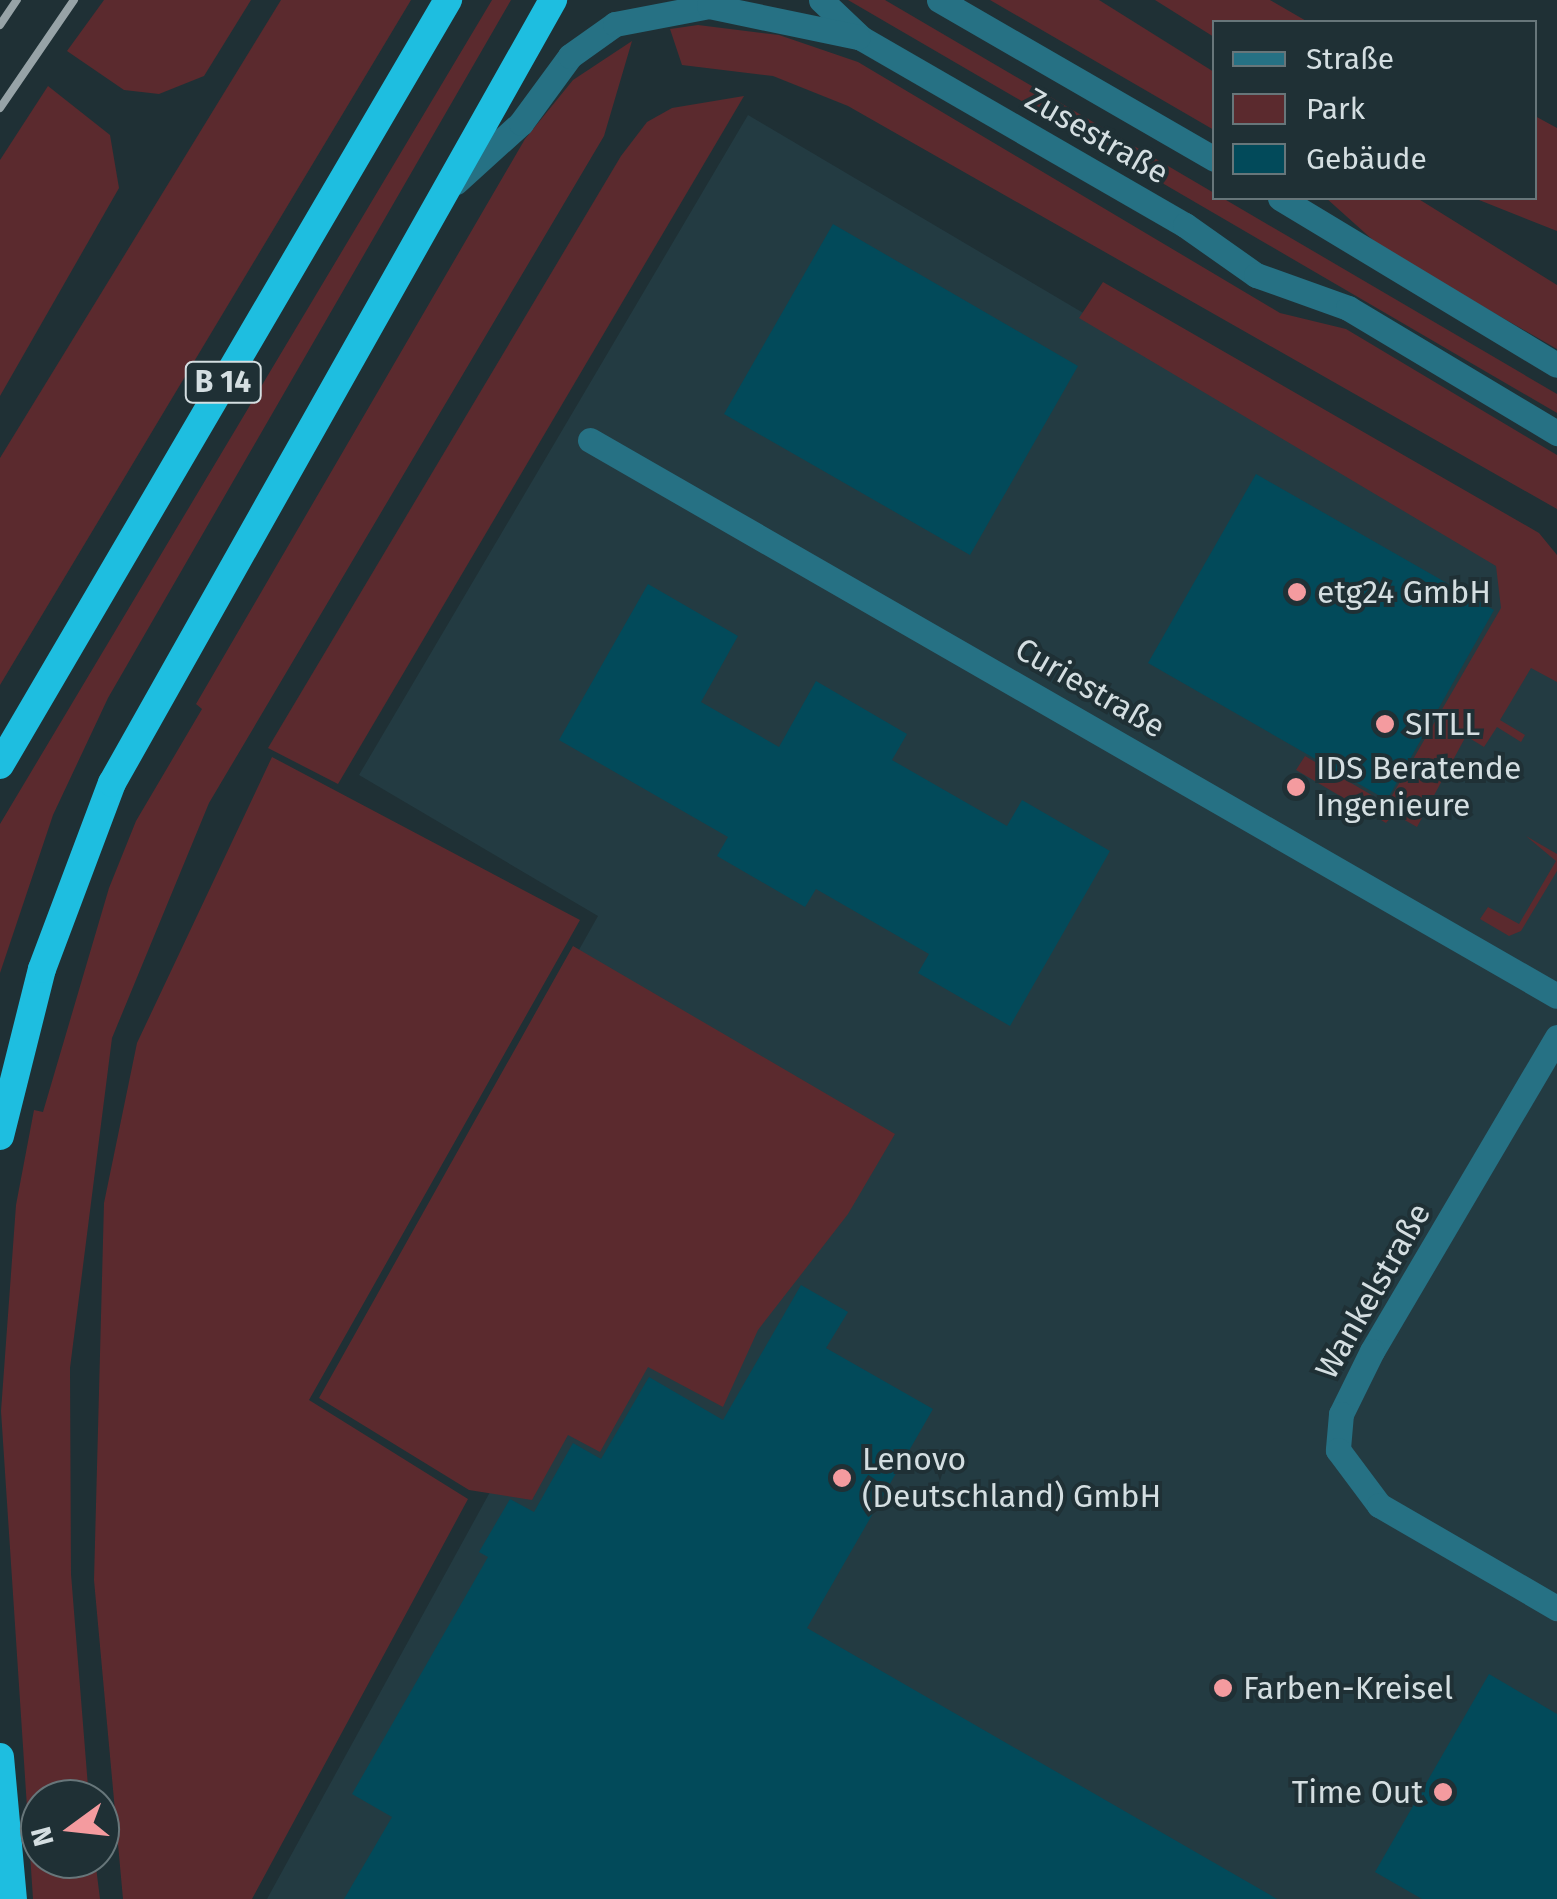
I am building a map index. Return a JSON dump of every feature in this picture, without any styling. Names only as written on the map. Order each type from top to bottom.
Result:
[{"type":"highway","name":"B 14","points":[[0,765],[448,0]]},
{"type":"highway","points":[[0,1136],[42,970],[112,784],[456,182],[553,0]]},
{"type":"highway","points":[[0,1756],[14,1899]]},
{"type":"street","name":"Zusestraße","points":[[821,0],[862,38],[1185,224],[1256,276],[1348,308],[1557,433]]},
{"type":"street","name":"Zusestraße","points":[[940,0],[1212,158]]},
{"type":"street","points":[[456,182],[521,123],[570,56],[615,24],[709,6],[862,38]]},
{"type":"street","points":[[1283,200],[1557,365]]},
{"type":"street","name":"Curiestraße","points":[[590,440],[1557,996]]},
{"type":"street","name":"Wankelstraße","points":[[1557,1036],[1372,1351],[1341,1414],[1338,1450],[1379,1505],[1557,1608]]},
{"type":"shaded area","points":[[748,115],[1557,593],[1557,1899],[267,1899],[490,1492],[328,1396],[598,916],[359,775]]},
{"type":"green space","points":[[104,0],[251,0],[204,76],[159,94],[124,90],[67,51]]},
{"type":"green space","points":[[281,0],[411,0],[0,685],[0,458]]},
{"type":"green space","points":[[492,0],[511,0],[108,698],[53,815],[0,973],[0,824]]},
{"type":"green space","points":[[848,0],[885,0],[1212,192],[1212,200],[1226,200],[1557,394],[1557,413]]},
{"type":"green space","points":[[990,0],[1099,0],[1212,71],[1212,129]]},
{"type":"green space","points":[[1155,0],[1270,0],[1305,20],[1212,20],[1212,36]]},
{"type":"green space","points":[[698,25],[779,35],[858,62],[1280,313],[1346,329],[1557,455],[1557,509],[848,106],[773,76],[682,65],[670,29]]},
{"type":"green space","points":[[632,41],[604,136],[209,803],[112,1038],[70,1368],[71,1574],[87,1779],[25,1779],[1,1411],[16,1205],[34,1110],[43,1112],[109,888],[136,821],[202,709],[196,704],[525,139],[573,80]]},
{"type":"green space","points":[[48,86],[110,135],[119,188],[0,396],[0,160]]},
{"type":"green space","points":[[744,96],[338,784],[268,748],[621,156],[647,122],[672,108]]},
{"type":"green space","points":[[1537,117],[1557,128],[1557,231],[1479,200],[1537,200]]},
{"type":"green space","points":[[1328,200],[1420,200],[1557,285],[1557,349],[1384,250]]},
{"type":"green space","points":[[1103,282],[1539,533],[1557,555],[1557,682],[1531,668],[1500,720],[1525,735],[1521,742],[1497,727],[1484,747],[1466,736],[1417,827],[1394,814],[1386,823],[1296,770],[1305,756],[1387,804],[1501,608],[1496,566],[1079,318]]},
{"type":"green space","points":[[272,757],[580,920],[309,1400],[468,1499],[252,1899],[123,1899],[120,1779],[112,1779],[94,1580],[104,1203],[137,1043]]},
{"type":"green space","points":[[1526,836],[1557,854],[1557,871],[1521,931],[1509,936],[1480,919],[1488,907],[1519,924],[1556,861]]},
{"type":"green space","points":[[573,946],[895,1134],[848,1214],[758,1330],[723,1407],[648,1367],[600,1452],[568,1435],[532,1500],[469,1490],[319,1398]]},
{"type":"green space","points":[[32,1879],[98,1879],[100,1899],[33,1899]]},
{"type":"building","points":[[833,224],[1078,366],[970,555],[724,414]]},
{"type":"building","points":[[1256,474],[1494,610],[1387,800],[1148,663]]},
{"type":"building","points":[[648,584],[738,636],[701,702],[779,747],[816,681],[907,734],[892,760],[1007,826],[1022,800],[1110,851],[1010,1026],[918,973],[929,954],[816,889],[805,907],[717,856],[728,837],[559,740]]},
{"type":"building","points":[[801,1285],[848,1312],[826,1348],[933,1409],[807,1628],[1277,1899],[344,1899],[392,1817],[352,1794],[488,1557],[479,1552],[510,1499],[534,1512],[573,1443],[601,1459],[649,1377],[723,1420]]},
{"type":"building","points":[[1489,1674],[1557,1714],[1557,1899],[1422,1899],[1375,1872]]},
{"type":"railway","points":[[0,25],[17,0]]},
{"type":"railway","points":[[0,108],[74,0]]},
{"type":"place","name":"etg24 GmbH","points":[[1297,592]]},
{"type":"place","name":"SITLL","points":[[1385,724]]},
{"type":"place","name":"IDS Beratende Ingenieure","points":[[1296,787]]},
{"type":"place","name":"Lenovo (Deutschland) GmbH","points":[[842,1478]]},
{"type":"place","name":"Farben-Kreisel","points":[[1223,1688]]},
{"type":"place","name":"Time Out","points":[[1443,1792]]}]
